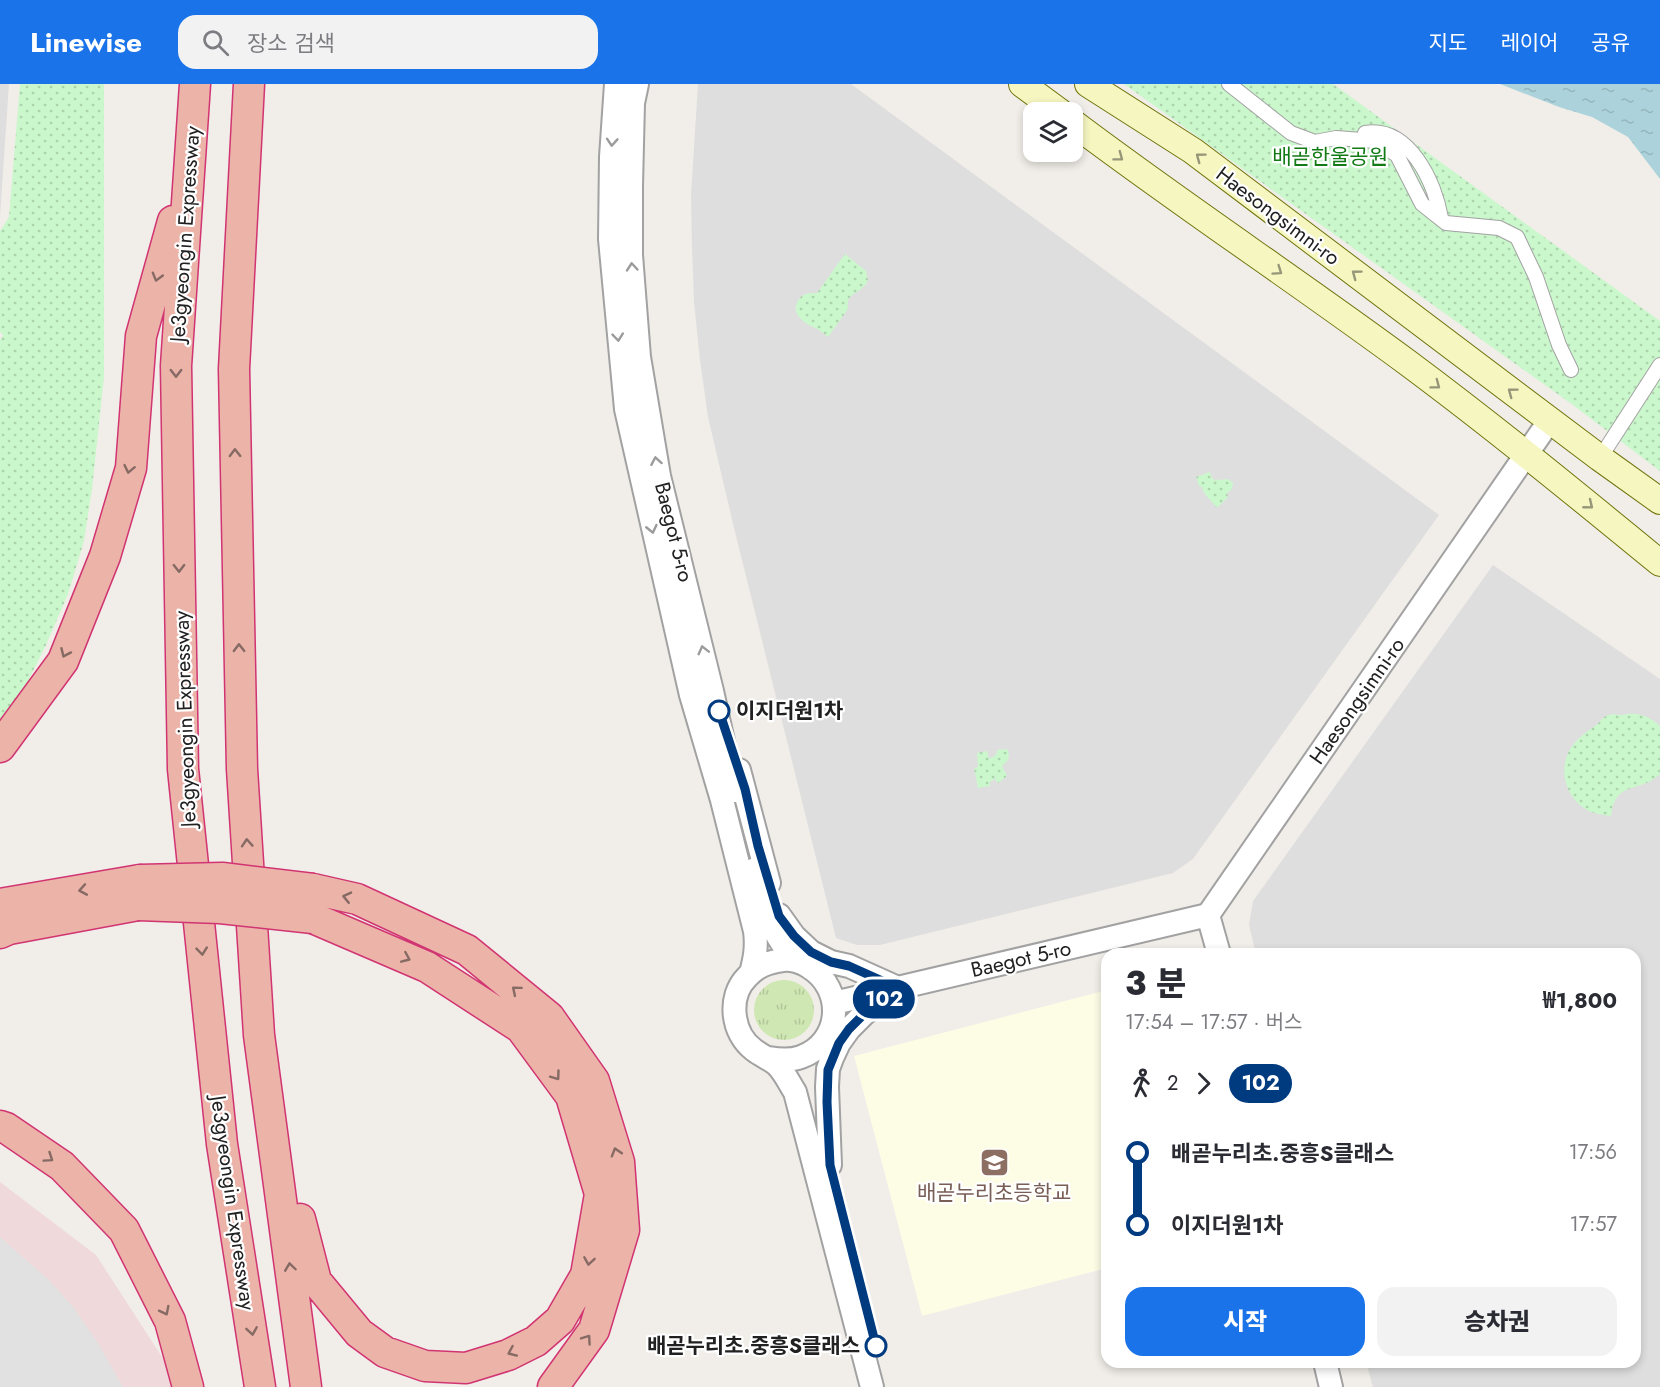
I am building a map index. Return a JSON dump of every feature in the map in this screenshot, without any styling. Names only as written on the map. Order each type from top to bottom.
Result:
[{"type":"highway","name":"Je3gyeongin Expressway","points":[[195,84],[176,366],[183,769],[222,1144],[260,1387]]},
{"type":"highway","points":[[249,84],[234,369],[242,769],[259,1035],[306,1387]]},
{"type":"highway","points":[[0,747],[63,661],[105,556],[131,468],[141,336],[190,160]]},
{"type":"highway","points":[[0,904],[139,892],[222,878],[313,889],[357,899],[467,950],[549,1017],[594,1081],[619,1162],[624,1230],[594,1330],[553,1387]]},
{"type":"highway","points":[[0,933],[139,892],[220,908],[313,918],[427,967],[521,1028],[571,1096],[600,1194],[586,1275],[560,1320],[536,1341],[508,1354],[466,1368],[425,1366],[384,1352],[359,1333],[316,1281],[292,1190],[259,1035]]},
{"type":"highway","points":[[0,1126],[62,1166],[124,1230],[170,1321],[188,1387]]},
{"type":"main road","points":[[1022,84],[1046,102]]},
{"type":"main road","name":"Haesongsimni-ro","points":[[1088,84],[1193,151],[1660,501]]},
{"type":"main road","name":"Haesongsimni-ro","points":[[1083,130],[1143,176],[1408,363],[1528,454],[1660,563]]},
{"type":"street","name":"Baegot 5-ro","points":[[616,84],[611,157],[610,239],[626,409],[702,693],[736,801],[762,897],[780,941],[791,956],[818,973],[829,987],[834,1003],[834,1021],[827,1036],[820,1044],[817,1056],[816,1085],[822,1133],[823,1167],[872,1387]]},
{"type":"street","name":"Baegot 5-ro","points":[[637,84],[633,104],[631,255],[639,357],[659,476],[722,800],[757,946],[751,973],[744,979],[737,994],[734,1009],[736,1025],[744,1040],[755,1051],[769,1058],[780,1068],[795,1092],[823,1167],[886,1387]]},
{"type":"street","points":[[1229,84],[1290,134],[1315,142],[1342,139],[1368,132],[1390,135],[1415,155],[1431,184],[1441,218],[1446,223],[1499,228],[1517,237],[1536,277],[1559,345],[1571,370]]},
{"type":"street","points":[[1600,458],[1660,365]]},
{"type":"street","name":"Haesongsimni-ro","points":[[1208,915],[1550,420]]},
{"type":"street","name":"Baegot 5-ro","points":[[702,693],[723,837],[742,907],[746,950],[744,958],[724,992],[721,1005],[722,1030],[737,1053],[763,1072],[780,1093],[823,1167]]},
{"type":"street","points":[[702,693],[742,779],[758,846],[779,916],[794,936],[811,952],[898,988],[864,1014],[849,1029],[832,1058],[828,1070],[823,1167]]},
{"type":"street","name":"Baegot 5-ro","points":[[834,1003],[1208,915]]},
{"type":"street","points":[[1208,915],[1216,948]]},
{"type":"street","points":[[751,973],[756,968],[770,962],[787,959],[800,962]]},
{"type":"street","points":[[769,1058],[785,1060],[800,1058],[816,1050],[820,1044]]},
{"type":"street","points":[[1327,1368],[1332,1387]]},
{"type":"shaded area","points":[[0,84],[9,84],[0,216]]},
{"type":"shaded area","points":[[698,84],[851,84],[1439,515],[1193,859],[1173,873],[880,945],[857,945],[836,938],[708,417],[694,302],[692,248],[691,195]]},
{"type":"shaded area","points":[[1493,565],[1660,679],[1660,1387],[1373,1387],[1368,1368],[1641,1368],[1641,948],[1255,948],[1249,925],[1253,901]]},
{"type":"shaded area","name":"배곧누리초등학교","points":[[1101,992],[1101,1270],[922,1316],[854,1056]]},
{"type":"shaded area","points":[[0,1182],[96,1255],[164,1360],[172,1387],[0,1387]]},
{"type":"shaded area","points":[[0,1237],[49,1280],[74,1308],[98,1343],[123,1387],[0,1387]]},
{"type":"green space","points":[[20,84],[104,84],[104,377],[84,541],[68,594],[46,645],[0,730],[0,340],[3,335],[0,332],[0,231],[9,217]]},
{"type":"green space","name":"배곧한울공원","points":[[1124,84],[1333,84],[1660,321],[1660,471],[1573,405]]},
{"type":"green space","points":[[845,254],[866,271],[868,280],[851,296],[848,309],[828,337],[800,319],[796,308],[799,299],[803,296],[817,293]]},
{"type":"green space","points":[[1210,472],[1216,481],[1228,479],[1233,483],[1232,489],[1227,493],[1228,497],[1217,508],[1199,486],[1196,477]]},
{"type":"green space","points":[[1614,714],[1641,715],[1660,726],[1660,774],[1644,784],[1623,792],[1614,804],[1611,816],[1589,811],[1575,800],[1567,785],[1564,768],[1569,751],[1577,740],[1605,717]]},
{"type":"green space","points":[[1007,749],[1008,759],[1002,766],[1007,776],[998,783],[994,778],[990,781],[990,786],[978,788],[974,768],[978,767],[977,753],[987,751],[991,758],[996,755],[997,750]]},
{"type":"green space","points":[[784,980],[801,985],[809,993],[814,1010],[809,1027],[801,1035],[784,1040],[767,1035],[759,1027],[754,1010],[759,993],[767,985]]},
{"type":"water","points":[[1500,84],[1660,84],[1660,179],[1628,137],[1592,117]]},
{"type":"bus line","name":"102","points":[[719,711],[745,789],[758,846],[779,916],[794,936],[811,952],[898,988],[864,1014],[849,1029],[839,1043],[828,1070],[830,1165],[876,1346]]},
{"type":"place","name":"이지더원1차","points":[[719,711]]},
{"type":"place","name":"배곧누리초등학교","points":[[994,1162]]},
{"type":"place","name":"배곧누리초.중흥S클래스","points":[[876,1346]]}]
